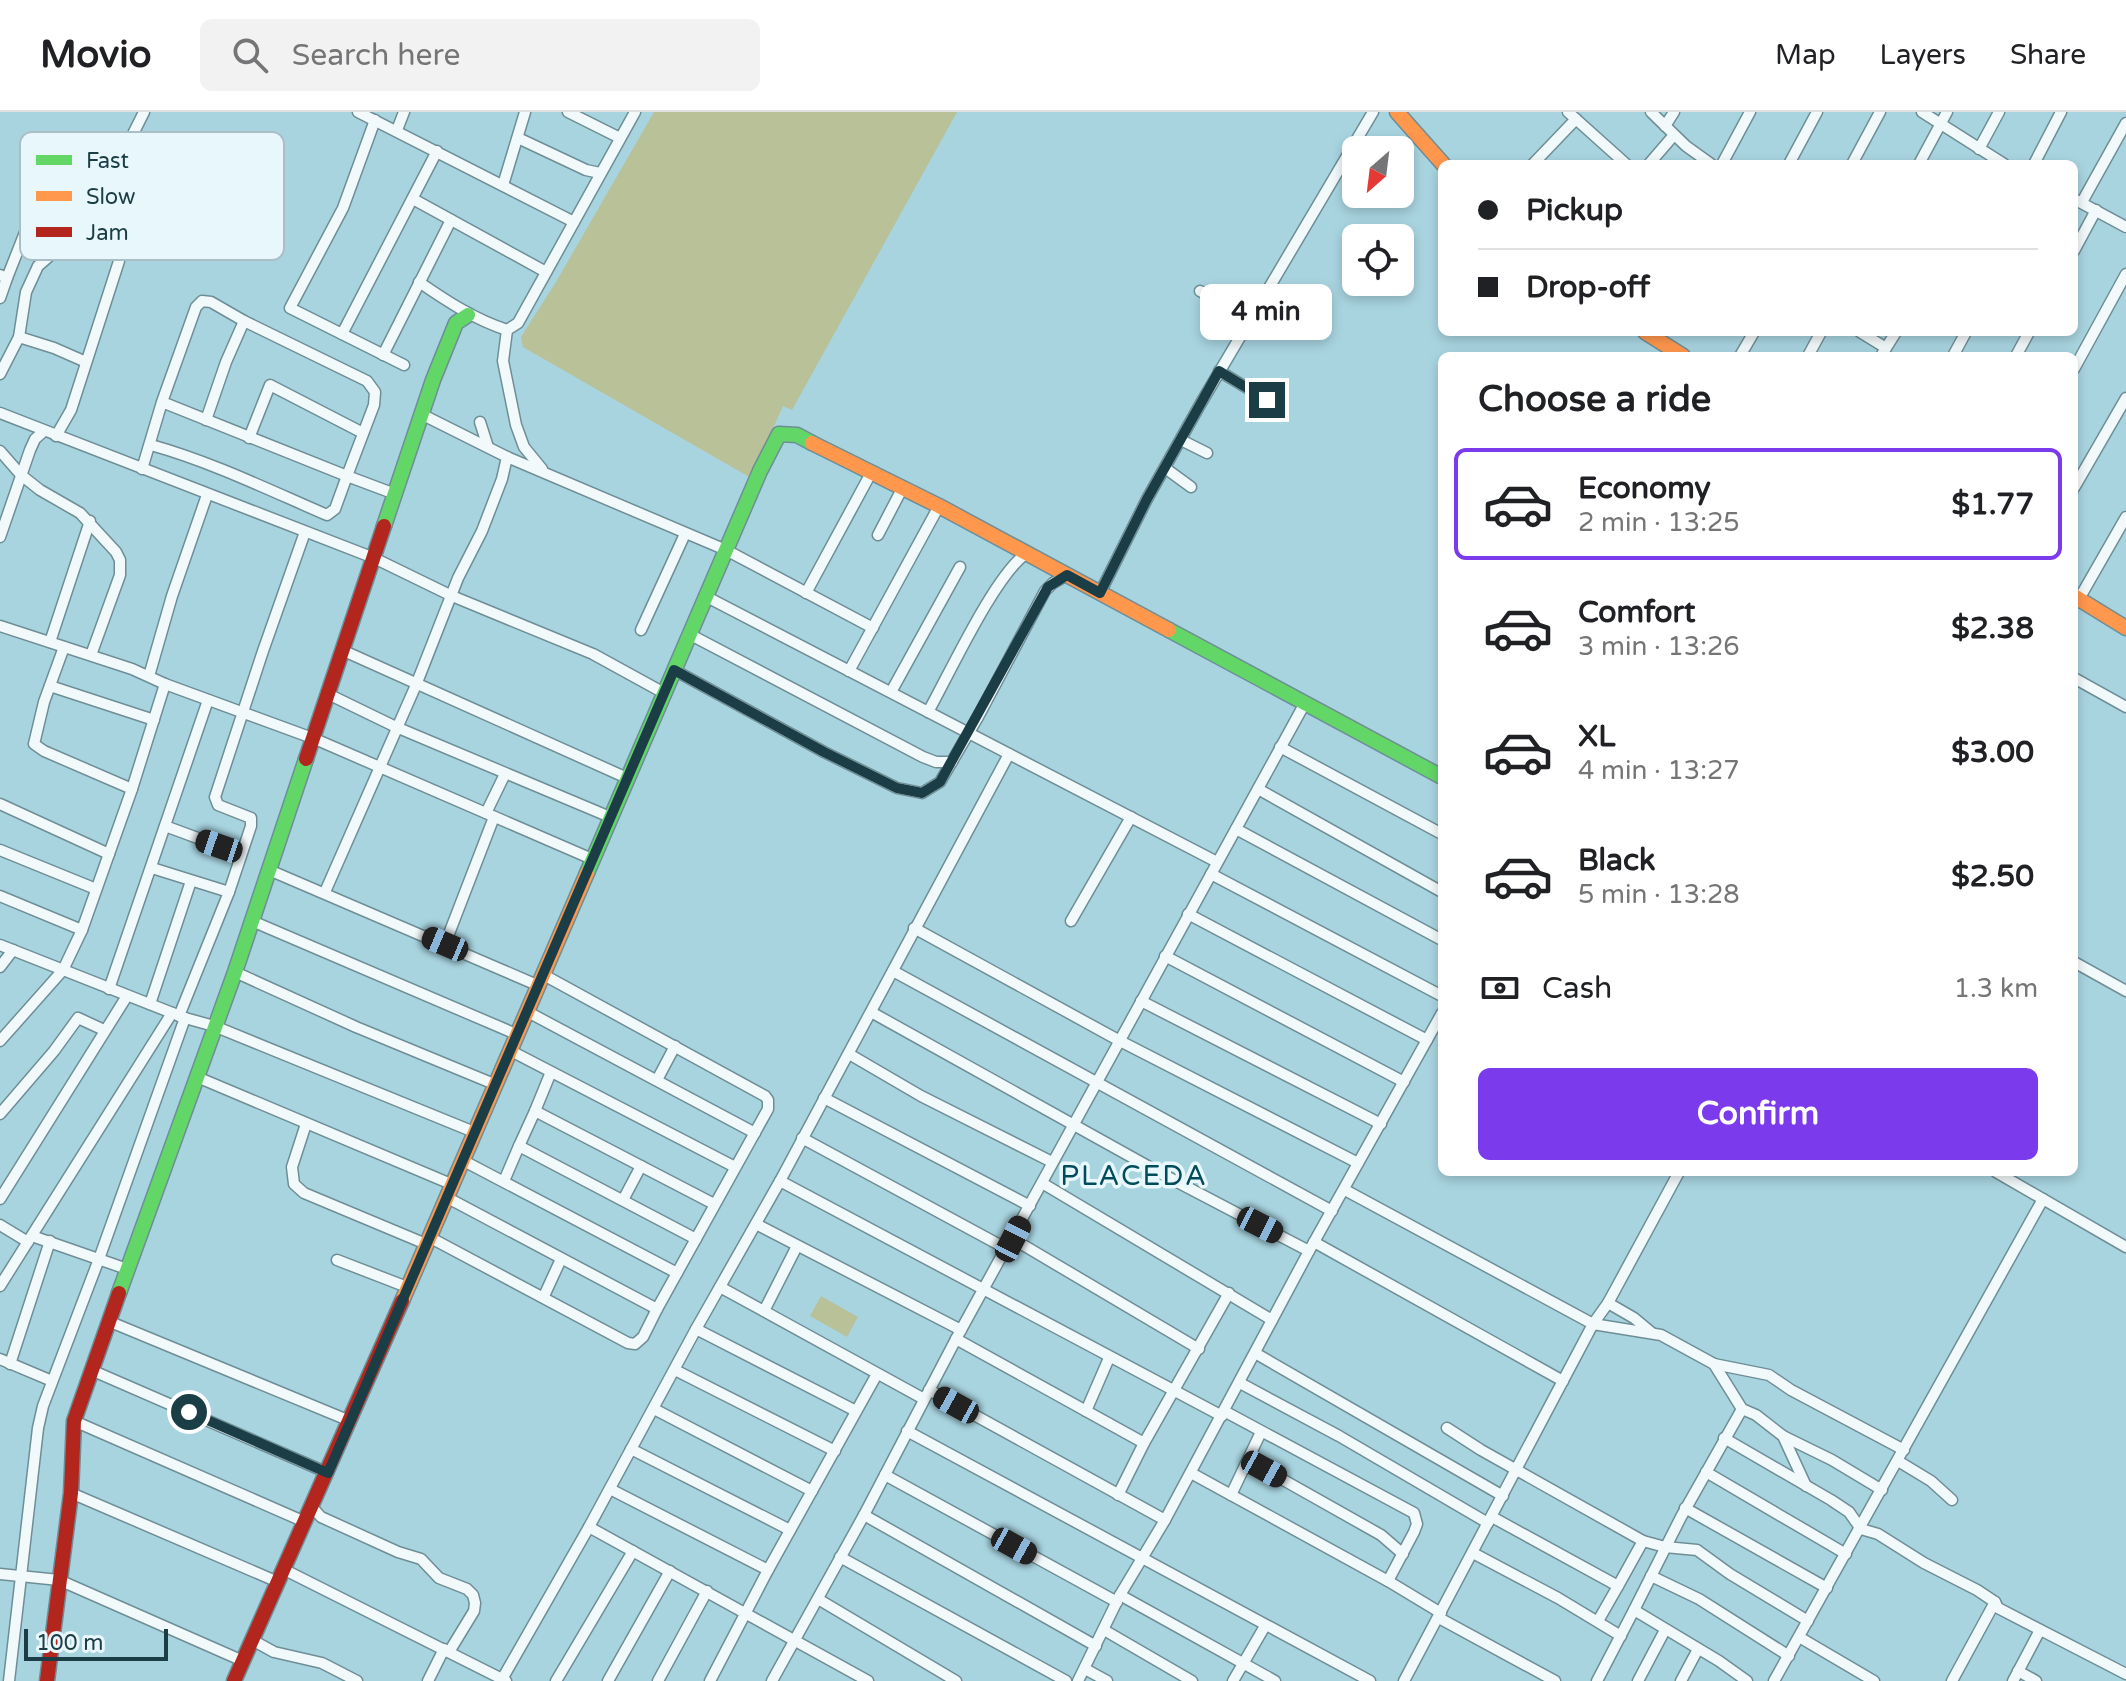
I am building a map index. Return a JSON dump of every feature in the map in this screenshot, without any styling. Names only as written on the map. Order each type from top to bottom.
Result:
[{"type":"street","points":[[134,132],[144,112]]},
{"type":"street","points":[[358,112],[574,222]]},
{"type":"street","points":[[397,130],[404,112]]},
{"type":"street","points":[[503,185],[525,112]]},
{"type":"street","points":[[568,112],[620,138]]},
{"type":"street","points":[[507,330],[518,323],[635,112]]},
{"type":"street","points":[[1100,593],[1147,499],[1219,371],[1373,112]]},
{"type":"street","points":[[1397,112],[1439,160]]},
{"type":"street","points":[[1651,112],[1706,160]]},
{"type":"street","points":[[1665,126],[1674,112]]},
{"type":"street","points":[[1724,160],[1750,112]]},
{"type":"street","points":[[1791,160],[1817,112]]},
{"type":"street","points":[[1854,160],[1880,112]]},
{"type":"street","points":[[1922,112],[1995,160]]},
{"type":"street","points":[[1921,160],[1947,112]]},
{"type":"street","points":[[1979,149],[1999,112]]},
{"type":"street","points":[[2036,160],[2061,112]]},
{"type":"street","points":[[1536,160],[1572,116],[1622,160]]},
{"type":"street","points":[[375,120],[343,208],[290,308],[404,365]]},
{"type":"street","points":[[2126,123],[2078,200],[2126,227]]},
{"type":"street","points":[[1652,160],[1674,135]]},
{"type":"street","points":[[518,138],[586,170],[600,173]]},
{"type":"street","points":[[342,334],[437,151]]},
{"type":"street","points":[[413,199],[546,272]]},
{"type":"street","points":[[2078,244],[2096,210]]},
{"type":"street","points":[[383,355],[451,220]]},
{"type":"street","points":[[0,298],[4,277],[20,240]]},
{"type":"street","points":[[1,369],[19,337],[26,292],[38,266],[45,260]]},
{"type":"street","points":[[56,436],[67,419],[119,260]]},
{"type":"street","points":[[2078,362],[2126,274]]},
{"type":"street","points":[[419,282],[468,315],[507,330]]},
{"type":"street","points":[[1200,291],[1252,319]]},
{"type":"street","points":[[142,469],[162,402],[198,304],[206,300],[373,386],[374,405],[335,509],[327,515],[239,476],[151,445]]},
{"type":"street","points":[[47,1681],[71,1493],[74,1421],[235,972],[423,415],[456,323],[468,315]]},
{"type":"street","points":[[206,420],[244,321]]},
{"type":"street","points":[[507,330],[503,361],[516,425],[524,447],[544,471]]},
{"type":"street","points":[[1653,336],[1677,352]]},
{"type":"street","points":[[1865,336],[1884,352]]},
{"type":"street","points":[[19,337],[86,362]]},
{"type":"street","points":[[1219,371],[1267,400]]},
{"type":"street","points":[[249,438],[270,385],[363,433]]},
{"type":"street","points":[[2078,481],[2126,398]]},
{"type":"street","points":[[162,402],[395,494]]},
{"type":"street","points":[[0,413],[374,558],[452,596],[593,654],[664,693]]},
{"type":"street","points":[[423,415],[507,457],[726,550],[873,628]]},
{"type":"street","points":[[480,422],[488,447]]},
{"type":"street","points":[[0,537],[33,444],[44,431]]},
{"type":"street","points":[[234,1681],[328,1473],[705,596],[779,434],[797,435],[903,487],[1438,775]]},
{"type":"street","points":[[1181,440],[1207,453]]},
{"type":"street","points":[[0,451],[21,475],[90,521],[99,537],[116,552],[121,568],[91,655]]},
{"type":"street","points":[[325,892],[482,531],[507,457]]},
{"type":"street","points":[[1165,468],[1191,487]]},
{"type":"street","points":[[806,593],[871,473]]},
{"type":"street","points":[[878,535],[903,487]]},
{"type":"street","points":[[149,676],[172,596],[207,495]]},
{"type":"street","points":[[849,671],[939,506]]},
{"type":"street","points":[[2078,596],[2126,517]]},
{"type":"street","points":[[50,642],[90,521]]},
{"type":"street","points":[[9,1681],[38,1428],[52,1381],[99,1259],[179,1015],[229,892],[252,821],[246,815],[218,805],[215,797],[305,532]]},
{"type":"street","points":[[86,533],[99,537]]},
{"type":"street","points":[[641,630],[685,534]]},
{"type":"street","points":[[928,712],[1004,576],[1011,565],[1027,553]]},
{"type":"street","points":[[891,692],[960,567]]},
{"type":"street","points":[[674,670],[824,752],[909,792],[922,793],[940,782],[1045,591],[1067,575]]},
{"type":"street","points":[[705,596],[1217,862]]},
{"type":"street","points":[[2078,599],[2126,628]]},
{"type":"street","points":[[0,626],[91,655],[315,739],[380,770],[592,859]]},
{"type":"street","points":[[689,634],[923,757],[936,762],[952,762]]},
{"type":"street","points":[[64,647],[34,740],[36,746],[132,789]]},
{"type":"street","points":[[344,651],[627,778]]},
{"type":"street","points":[[2078,680],[2126,707]]},
{"type":"street","points":[[0,1041],[63,970],[82,930],[165,684]]},
{"type":"street","points":[[50,686],[154,720]]},
{"type":"street","points":[[328,694],[396,727],[610,817]]},
{"type":"street","points":[[109,989],[208,700]]},
{"type":"street","points":[[772,1681],[1052,1162],[1099,1082],[1305,703]]},
{"type":"street","points":[[1280,747],[1438,832]]},
{"type":"street","points":[[71,1493],[281,1576],[447,1651],[503,1680],[780,1181],[1009,754]]},
{"type":"street","points":[[445,944],[505,774]]},
{"type":"street","points":[[1258,789],[1438,890]]},
{"type":"street","points":[[0,804],[109,854]]},
{"type":"street","points":[[1071,921],[1131,817]]},
{"type":"street","points":[[165,826],[241,854]]},
{"type":"street","points":[[1236,829],[1438,938]]},
{"type":"street","points":[[0,850],[96,889]]},
{"type":"street","points":[[152,868],[229,892]]},
{"type":"street","points":[[269,870],[540,980],[675,1046],[768,1100],[768,1109],[755,1133],[643,1337],[635,1344],[427,1240],[304,1193],[294,1184],[292,1167],[306,1124]]},
{"type":"street","points":[[1211,874],[1438,994]]},
{"type":"street","points":[[150,1004],[191,881]]},
{"type":"street","points":[[0,896],[82,930]]},
{"type":"street","points":[[1188,914],[1427,1040]]},
{"type":"street","points":[[252,921],[516,1034]]},
{"type":"street","points":[[914,928],[1120,1041],[1358,1163]]},
{"type":"street","points":[[0,945],[127,996],[214,1026],[474,1132]]},
{"type":"street","points":[[0,967],[13,950]]},
{"type":"street","points":[[1165,956],[1404,1082]]},
{"type":"street","points":[[2078,964],[2126,991]]},
{"type":"street","points":[[893,971],[1332,1211]]},
{"type":"street","points":[[235,972],[356,1027],[494,1084]]},
{"type":"street","points":[[0,1199],[127,996]]},
{"type":"street","points":[[1141,1001],[1381,1124]]},
{"type":"street","points":[[526,1011],[755,1133]]},
{"type":"street","points":[[871,1012],[1073,1125],[1312,1246],[1563,1381]]},
{"type":"street","points":[[0,1286],[179,1015]]},
{"type":"street","points":[[0,1114],[78,1018],[104,1030]]},
{"type":"street","points":[[1078,1681],[1119,1599],[1438,1020]]},
{"type":"street","points":[[657,1080],[675,1046]]},
{"type":"street","points":[[509,1050],[735,1167]]},
{"type":"street","points":[[849,1054],[921,1096],[1052,1162]]},
{"type":"street","points":[[504,1181],[551,1072]]},
{"type":"street","points":[[197,1077],[449,1190],[561,1259],[657,1309]]},
{"type":"street","points":[[824,1098],[1030,1206]]},
{"type":"street","points":[[535,1111],[714,1204]]},
{"type":"street","points":[[802,1138],[1010,1244],[1199,1349]]},
{"type":"street","points":[[519,1146],[696,1239]]},
{"type":"street","points":[[462,1160],[677,1273]]},
{"type":"street","points":[[623,1200],[641,1166]]},
{"type":"street","points":[[1404,1681],[1593,1324],[1608,1303],[1677,1176]]},
{"type":"street","points":[[2003,1176],[2126,1247]]},
{"type":"street","points":[[780,1181],[1109,1358],[1261,1432],[1414,1513],[1417,1524],[1388,1581]]},
{"type":"street","points":[[1042,1183],[1272,1320]]},
{"type":"street","points":[[1345,1190],[1593,1324],[1652,1333],[1714,1364],[1769,1375],[1791,1390],[1904,1450]]},
{"type":"street","points":[[1774,1681],[2043,1199]]},
{"type":"street","points":[[756,1224],[958,1335],[1144,1443]]},
{"type":"street","points":[[0,1225],[30,1239],[50,1241],[127,1269]]},
{"type":"street","points":[[50,1241],[5,1362],[52,1381]]},
{"type":"street","points":[[764,1311],[797,1246]]},
{"type":"street","points":[[544,1296],[561,1259]]},
{"type":"street","points":[[337,1260],[407,1287]]},
{"type":"street","points":[[720,1287],[877,1374],[926,1395],[1165,1520]]},
{"type":"street","points":[[1118,1495],[1229,1293]]},
{"type":"street","points":[[1608,1303],[1652,1333]]},
{"type":"street","points":[[108,1321],[350,1421]]},
{"type":"street","points":[[696,1329],[856,1411]]},
{"type":"street","points":[[1255,1353],[1503,1496]]},
{"type":"street","points":[[1086,1411],[1109,1358]]},
{"type":"street","points":[[1714,1364],[1742,1409],[1756,1415],[1783,1436],[1882,1490]]},
{"type":"street","points":[[91,1370],[328,1473]]},
{"type":"street","points":[[675,1370],[835,1451]]},
{"type":"street","points":[[710,1681],[877,1374]]},
{"type":"street","points":[[1240,1383],[1490,1520],[1618,1586]]},
{"type":"street","points":[[654,1409],[812,1491]]},
{"type":"street","points":[[1597,1681],[1685,1508],[1742,1409]]},
{"type":"street","points":[[74,1421],[305,1522]]},
{"type":"street","points":[[1447,1428],[1515,1470],[1643,1541],[1697,1550],[1730,1574],[1808,1621]]},
{"type":"street","points":[[907,1431],[1370,1681]]},
{"type":"street","points":[[1231,1495],[1261,1432]]},
{"type":"street","points":[[1783,1436],[1806,1486]]},
{"type":"street","points":[[1724,1438],[1849,1512],[1861,1529],[1878,1534],[1995,1602],[1998,1608],[2126,1674]]},
{"type":"street","points":[[631,1449],[790,1530]]},
{"type":"street","points":[[1248,1460],[1381,1535],[1403,1554]]},
{"type":"street","points":[[1898,1461],[1931,1481],[1952,1500]]},
{"type":"street","points":[[1706,1472],[1846,1554]]},
{"type":"street","points":[[1191,1473],[1388,1581],[1440,1615],[1555,1681]]},
{"type":"street","points":[[885,1475],[1275,1681]]},
{"type":"street","points":[[610,1489],[768,1570]]},
{"type":"street","points":[[312,1507],[321,1517],[398,1552],[421,1559],[439,1578],[467,1589],[473,1595],[474,1611],[428,1681]]},
{"type":"street","points":[[1685,1508],[1827,1588]]},
{"type":"street","points":[[864,1515],[1096,1646]]},
{"type":"street","points":[[589,1527],[868,1681]]},
{"type":"street","points":[[1598,1621],[1643,1541]]},
{"type":"street","points":[[556,1681],[633,1551]]},
{"type":"street","points":[[1473,1553],[1621,1636]]},
{"type":"street","points":[[840,1557],[1066,1681]]},
{"type":"street","points":[[608,1681],[670,1571]]},
{"type":"street","points":[[0,1574],[59,1580],[243,1661]]},
{"type":"street","points":[[1651,1576],[1699,1599],[1789,1656]]},
{"type":"street","points":[[658,1681],[707,1591]]},
{"type":"street","points":[[818,1599],[956,1681]]},
{"type":"street","points":[[1952,1681],[1995,1602]]},
{"type":"street","points":[[1634,1610],[1698,1649],[1731,1676],[1747,1681]]},
{"type":"street","points":[[1233,1681],[1265,1626]]},
{"type":"street","points":[[1104,1630],[1192,1681]]},
{"type":"street","points":[[1638,1681],[1665,1630]]},
{"type":"street","points":[[2036,1681],[2016,1676],[2040,1630]]},
{"type":"street","points":[[1799,1637],[1874,1681]]},
{"type":"street","points":[[252,1640],[274,1652],[322,1663],[357,1681]]},
{"type":"street","points":[[1681,1681],[1698,1649]]},
{"type":"street","points":[[1085,1669],[1107,1681]]},
{"type":"green space","points":[[654,112],[957,112],[792,410],[783,406],[751,478],[523,347],[521,337]]},
{"type":"green space","points":[[821,1296],[858,1317],[847,1337],[810,1316]]},
{"type":"traffic: fast","points":[[384,526],[433,380],[456,323],[468,315]]},
{"type":"traffic: fast","points":[[587,873],[760,471],[779,434],[797,435],[812,443]]},
{"type":"traffic: fast","points":[[1169,630],[1438,775]]},
{"type":"traffic: fast","points":[[119,1293],[235,972],[306,759]]},
{"type":"traffic: slow","points":[[1397,112],[1439,160]]},
{"type":"traffic: slow","points":[[1651,336],[1677,352]]},
{"type":"traffic: slow","points":[[812,443],[939,506],[1169,630]]},
{"type":"traffic: slow","points":[[2078,598],[2126,628]]},
{"type":"traffic: slow","points":[[402,1301],[587,873]]},
{"type":"traffic: jam","points":[[306,759],[384,526]]},
{"type":"traffic: jam","points":[[47,1681],[71,1493],[74,1421],[119,1293]]},
{"type":"traffic: jam","points":[[234,1681],[402,1301]]},
{"type":"district","name":"PLACEDA","points":[[1134,1175]]},
{"type":"route","points":[[189,1412],[328,1473],[674,670],[897,788],[922,793],[932,789],[940,782],[978,717],[1048,587],[1067,575],[1100,593],[1147,499],[1219,371],[1267,400]]}]
